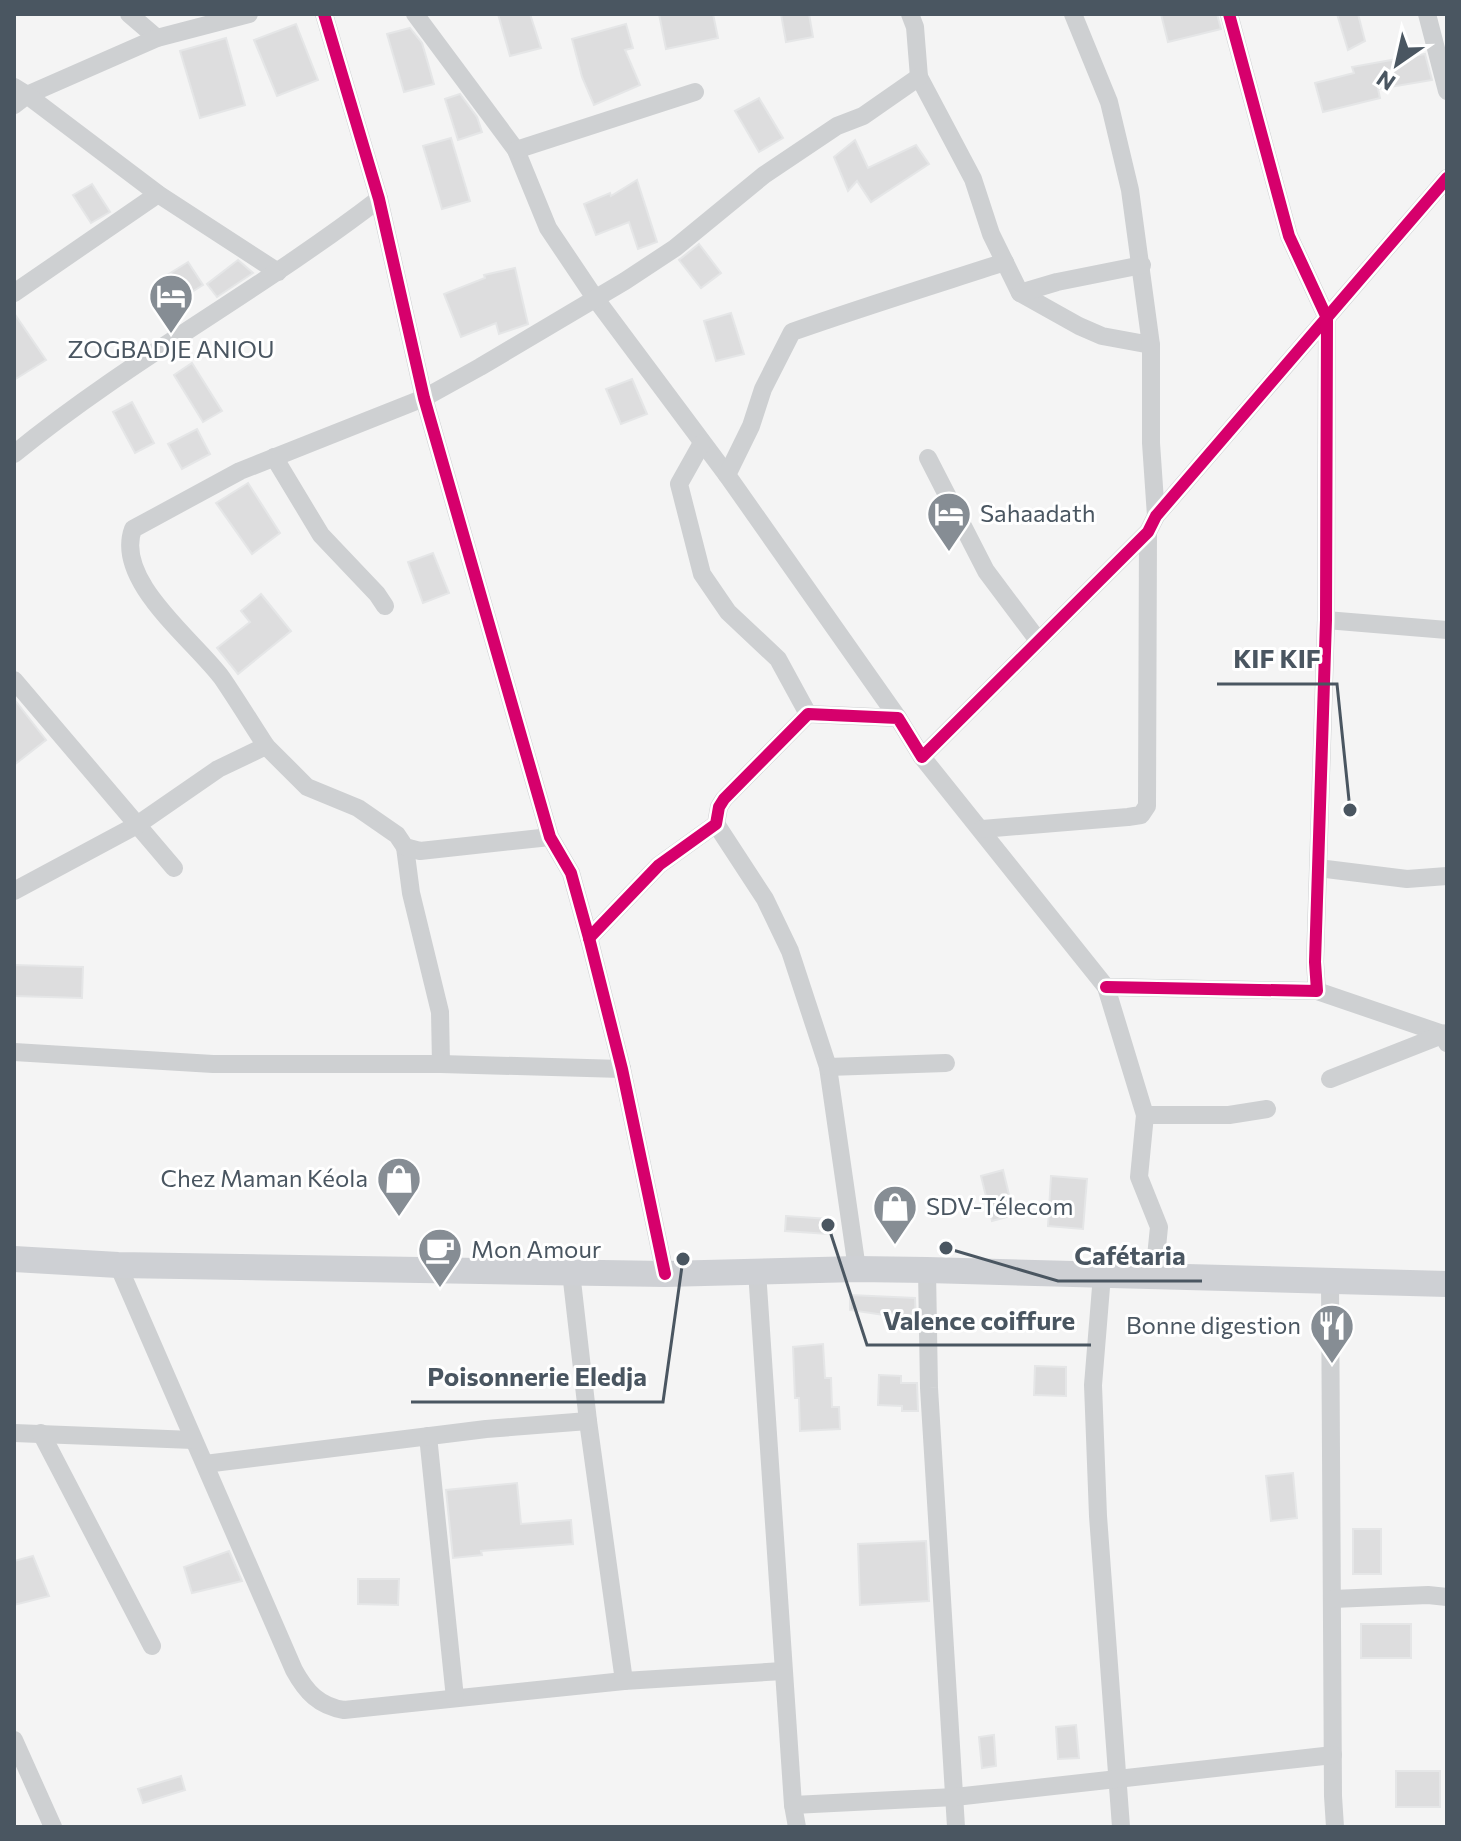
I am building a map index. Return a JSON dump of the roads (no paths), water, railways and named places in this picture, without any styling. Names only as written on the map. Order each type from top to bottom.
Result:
[{"type":"main road","points":[[14,1259],[118,1265],[665,1274],[927,1270],[1447,1284]]},
{"type":"street","points":[[129,14],[157,38]]},
{"type":"street","points":[[18,95],[157,38],[249,14]]},
{"type":"street","points":[[324,14],[379,199],[424,398],[550,837],[571,873],[589,938],[622,1069],[665,1274]]},
{"type":"street","points":[[415,14],[516,150],[548,228],[595,298],[727,475],[898,718],[922,757],[1106,987],[1145,1115],[1139,1177],[1159,1227],[1154,1277]]},
{"type":"street","points":[[910,14],[915,27],[919,77],[973,179],[991,234],[1020,293],[1102,336],[1151,345]]},
{"type":"street","points":[[982,829],[1128,817],[1141,815],[1147,806],[1152,524],[1151,345],[1130,190],[1109,102],[1073,14]]},
{"type":"street","points":[[1229,14],[1289,236],[1327,318],[1326,620],[1315,962],[1317,991]]},
{"type":"street","points":[[1427,14],[1447,91]]},
{"type":"street","points":[[441,1064],[440,1012],[411,893],[405,847],[397,835],[358,808],[307,787],[266,746],[220,676],[154,602],[137,573],[128,543],[133,529],[240,471],[424,398],[675,248],[764,175],[837,126],[863,116],[919,77]]},
{"type":"street","points":[[516,150],[695,92]]},
{"type":"street","points":[[18,95],[158,194],[278,272]]},
{"type":"street","points":[[922,757],[1152,524],[1447,178]]},
{"type":"street","points":[[14,293],[158,194]]},
{"type":"street","points":[[14,454],[87,397],[332,236],[379,199]]},
{"type":"street","points":[[727,475],[751,426],[763,389],[792,332],[1005,262]]},
{"type":"street","points":[[1020,293],[1057,282],[1142,265]]},
{"type":"street","points":[[702,443],[679,484],[702,574],[728,612],[778,659],[808,714]]},
{"type":"street","points":[[274,457],[321,535],[385,606]]},
{"type":"street","points":[[928,458],[986,571],[1037,639]]},
{"type":"street","points":[[1326,620],[1447,630]]},
{"type":"street","points":[[14,680],[174,868]]},
{"type":"street","points":[[857,1269],[828,1067],[790,951],[765,899],[716,824],[724,799],[808,714],[898,718]]},
{"type":"street","points":[[14,891],[137,825],[218,769],[266,746]]},
{"type":"street","points":[[589,938],[659,865],[716,824]]},
{"type":"street","points":[[405,847],[420,851],[550,837]]},
{"type":"street","points":[[1318,868],[1407,879],[1447,876]]},
{"type":"street","points":[[1106,987],[1317,991],[1446,1037]]},
{"type":"street","points":[[1330,1079],[1446,1037]]},
{"type":"street","points":[[14,1052],[213,1064],[441,1064],[622,1069]]},
{"type":"street","points":[[828,1067],[946,1063]]},
{"type":"street","points":[[1145,1115],[1229,1115],[1267,1109]]},
{"type":"street","points":[[118,1265],[294,1670],[310,1694],[333,1708],[344,1710],[624,1681],[783,1671]]},
{"type":"street","points":[[927,1270],[929,1388],[956,1827]]},
{"type":"street","points":[[757,1271],[783,1671],[797,1827]]},
{"type":"street","points":[[571,1272],[624,1681]]},
{"type":"street","points":[[1102,1275],[1093,1385],[1098,1516],[1121,1827]]},
{"type":"street","points":[[1330,1280],[1335,1827]]},
{"type":"street","points":[[205,1464],[510,1426],[588,1421]]},
{"type":"street","points":[[14,1433],[193,1440]]},
{"type":"street","points":[[41,1433],[152,1646]]},
{"type":"street","points":[[428,1436],[455,1698]]},
{"type":"street","points":[[1333,1599],[1447,1597]]},
{"type":"street","points":[[14,1740],[53,1827]]},
{"type":"street","points":[[793,1805],[955,1797],[1333,1755]]},
{"type":"place","name":"ZOGBADJE ANIOU","points":[[171,335]]},
{"type":"place","name":"Sahaadath","points":[[949,553]]},
{"type":"place","name":"KIF KIF","points":[[1350,810]]},
{"type":"place","name":"Chez Maman Kéola","points":[[399,1218]]},
{"type":"place","name":"Valence coiffure","points":[[828,1225]]},
{"type":"place","name":"SDV-Télecom","points":[[895,1246]]},
{"type":"place","name":"Cafétaria","points":[[946,1248]]},
{"type":"place","name":"Poisonnerie Eledja","points":[[683,1259]]},
{"type":"place","name":"Mon Amour","points":[[440,1289]]},
{"type":"place","name":"Bonne digestion","points":[[1332,1365]]}]
